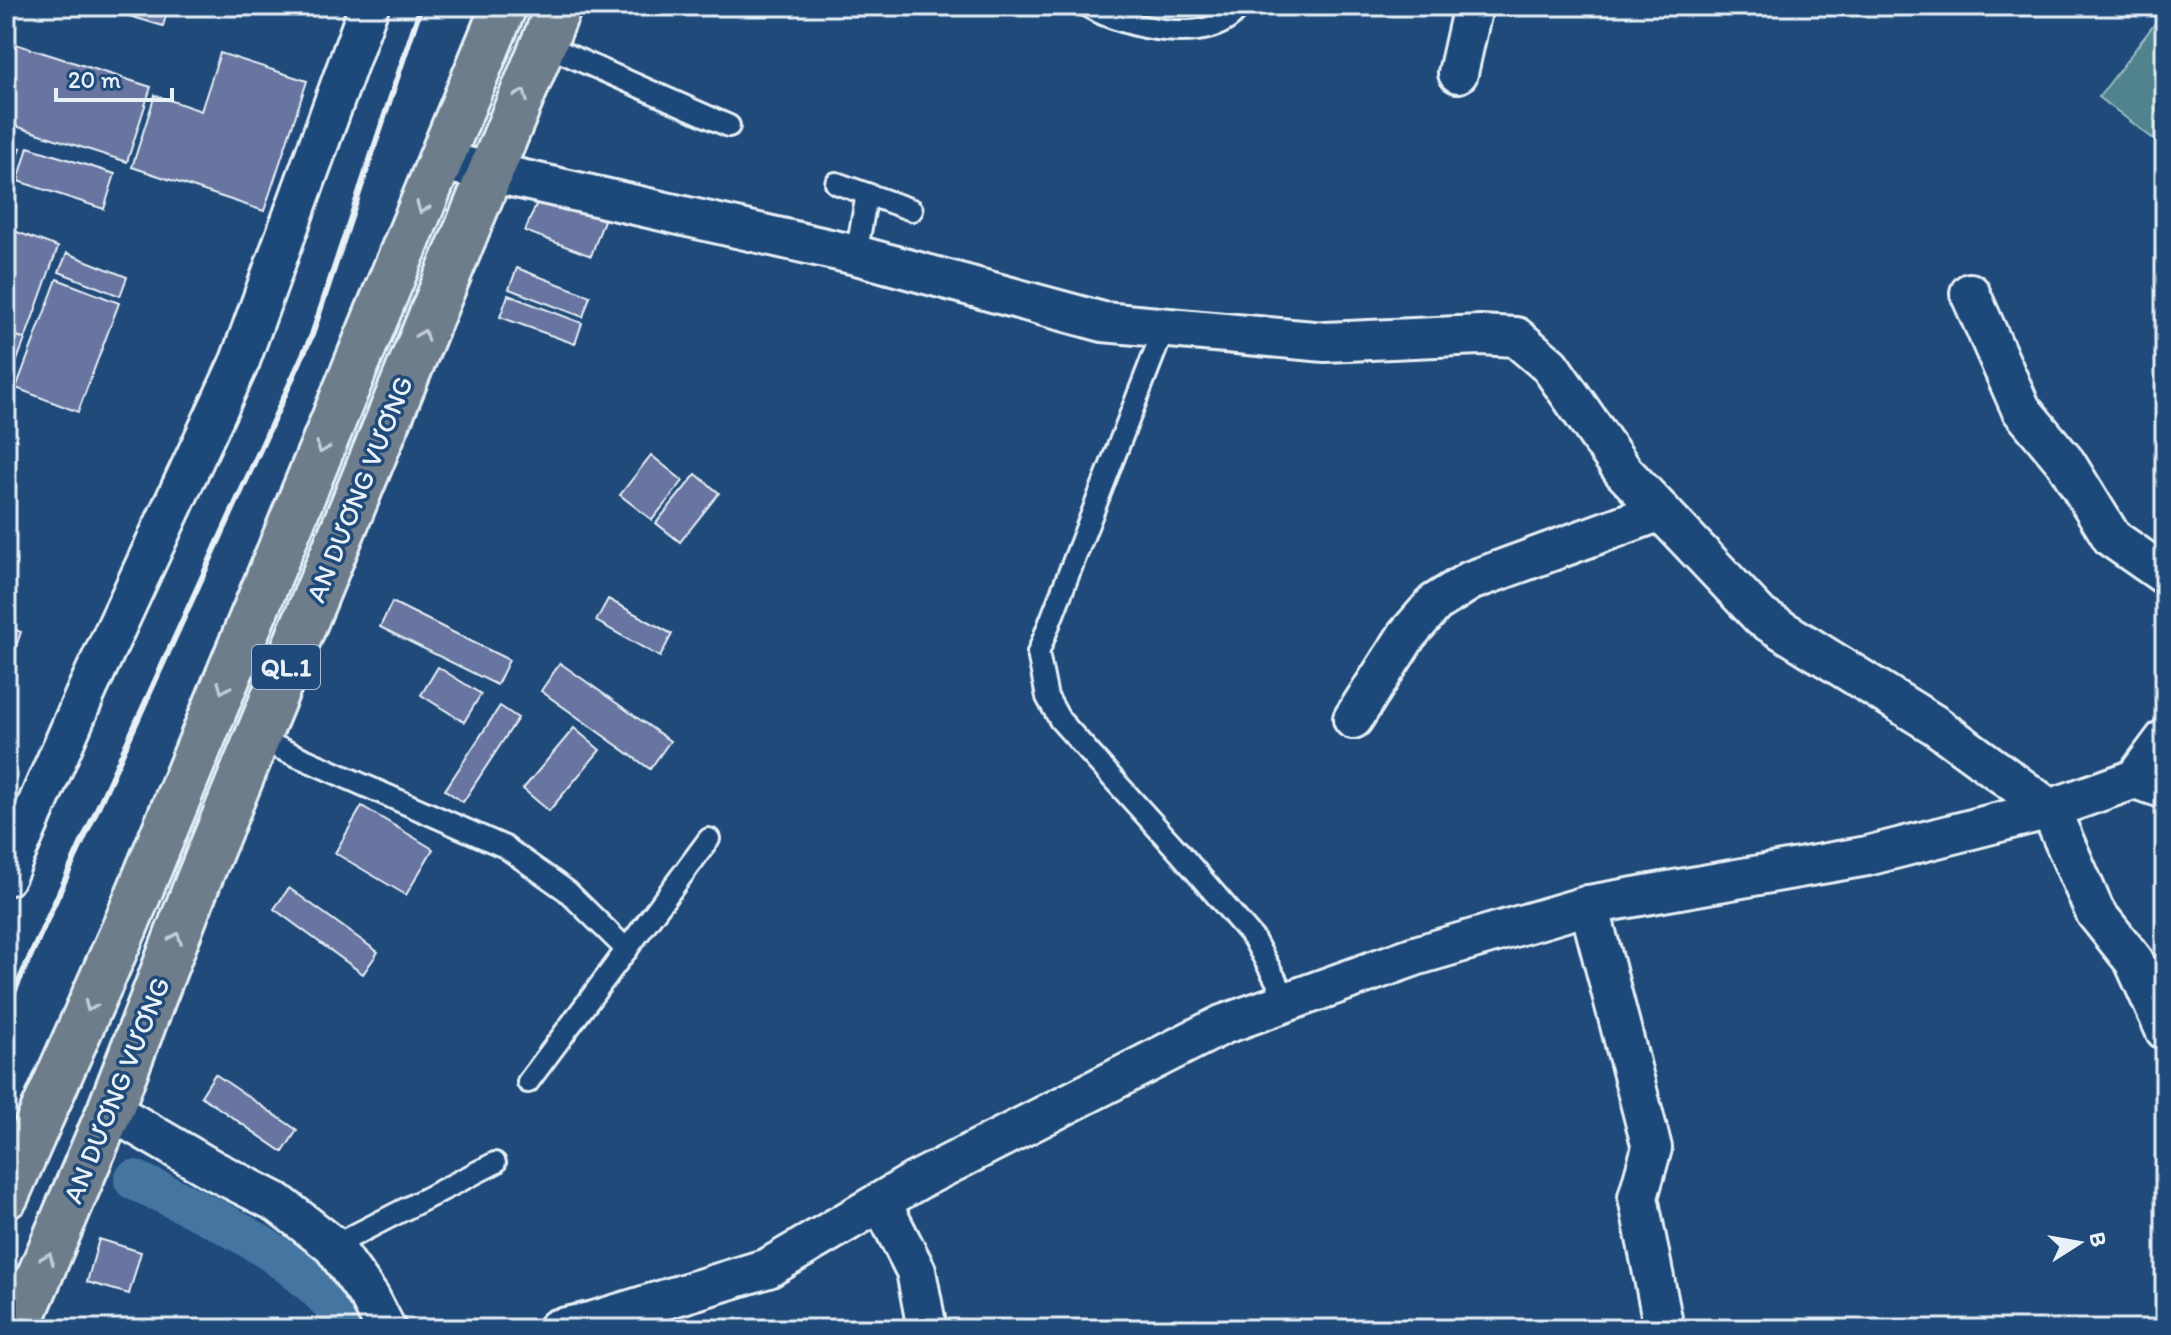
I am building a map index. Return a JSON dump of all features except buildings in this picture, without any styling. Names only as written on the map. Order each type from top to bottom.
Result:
[{"type":"main road","name":"AN DƯƠNG VƯƠNG","points":[[6,1196],[152,860],[504,6]]},
{"type":"main road","name":"AN DƯƠNG VƯƠNG","points":[[17,1329],[110,1110],[256,738],[551,25]]},
{"type":"main road","points":[[152,860],[199,879]]},
{"type":"street","points":[[6,876],[88,688],[240,361],[369,6]]},
{"type":"street","points":[[1458,73],[1473,6]]},
{"type":"street","points":[[441,161],[856,255],[1103,322],[1325,342],[1480,335],[1516,337],[1550,366],[1623,471],[1761,617],[1935,725],[2050,809],[2095,912],[2134,961],[2165,1030]]},
{"type":"street","points":[[1970,293],[2021,409],[2066,463],[2112,538],[2165,575]]},
{"type":"street","points":[[1353,719],[1407,635],[1435,603],[1470,581],[1661,511]]},
{"type":"street","points":[[557,1329],[624,1321],[768,1268],[929,1174],[1222,1025],[1415,956],[1589,905],[1867,856],[2150,784],[2165,739]]},
{"type":"street","points":[[1589,905],[1652,1148],[1638,1197],[1664,1329]]},
{"type":"street","points":[[110,1110],[213,1170],[278,1203],[333,1246],[370,1298],[386,1329]]},
{"type":"street","points":[[881,1202],[916,1271],[927,1329]]},
{"type":"lane","points":[[1087,6],[1121,22],[1176,32],[1205,29],[1223,23],[1235,15],[1240,6]]},
{"type":"lane","points":[[551,25],[729,126]]},
{"type":"lane","points":[[836,183],[912,210]]},
{"type":"lane","points":[[856,255],[867,194]]},
{"type":"lane","points":[[1164,328],[1038,653],[1047,697],[1060,720],[1253,938],[1288,1002]]},
{"type":"lane","points":[[256,738],[505,847],[567,891],[627,950]]},
{"type":"lane","points":[[528,1082],[709,839]]},
{"type":"lane","points":[[333,1246],[495,1163]]},
{"type":"green space","points":[[2165,10],[2165,148],[2099,97]]},
{"type":"waterway","points":[[134,1180],[223,1223],[282,1259],[332,1303],[351,1329]]},
{"type":"railway","points":[[6,1010],[312,335],[421,6]]}]
